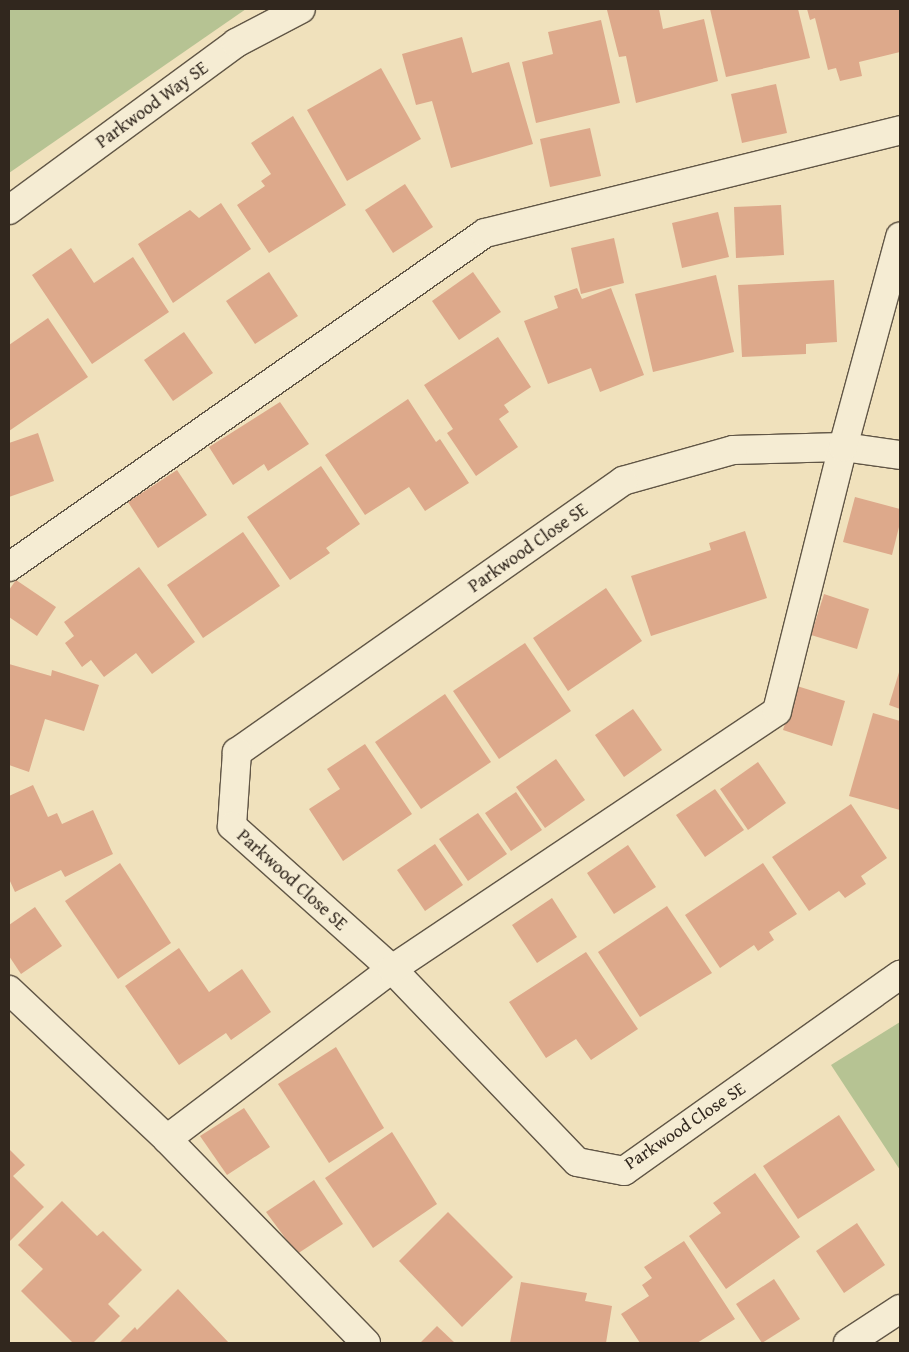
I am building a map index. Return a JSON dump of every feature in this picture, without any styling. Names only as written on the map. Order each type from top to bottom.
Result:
[{"type":"street","name":"Parkwood Way SE","points":[[9,210],[236,43],[301,9]]},
{"type":"street","points":[[9,567],[485,233],[900,130]]},
{"type":"street","points":[[167,1139],[392,969],[777,711],[843,447],[900,237]]},
{"type":"street","name":"Parkwood Close SE","points":[[900,455],[843,447],[733,450],[623,481],[237,752],[232,826],[392,969],[577,1162],[624,1171],[900,975]]},
{"type":"street","points":[[9,990],[167,1139],[366,1343]]},
{"type":"street","points":[[848,1343],[900,1309]]},
{"type":"green space","points":[[9,9],[246,9],[9,173]]},
{"type":"green space","points":[[900,1022],[900,1170],[831,1065]]},
{"type":"building","points":[[659,9],[663,29],[704,19],[718,81],[636,103],[626,56],[619,57],[607,10]]},
{"type":"building","points":[[710,9],[798,9],[810,58],[726,77]]},
{"type":"building","points":[[807,9],[900,9],[900,52],[859,62],[862,76],[840,81],[836,68],[828,70],[815,18],[810,20]]},
{"type":"building","points":[[601,20],[620,103],[536,123],[522,62],[553,54],[548,32]]},
{"type":"building","points":[[462,37],[472,73],[509,62],[533,144],[451,168],[432,101],[416,105],[402,54]]},
{"type":"building","points":[[381,68],[421,139],[347,181],[307,110]]},
{"type":"building","points":[[776,84],[787,133],[742,143],[731,94]]},
{"type":"building","points":[[293,116],[346,205],[269,253],[237,205],[265,186],[261,181],[271,174],[251,143]]},
{"type":"building","points":[[590,128],[601,176],[550,187],[540,139]]},
{"type":"building","points":[[405,184],[433,227],[393,253],[365,210]]},
{"type":"building","points":[[221,203],[251,249],[173,303],[138,244],[190,210],[199,218]]},
{"type":"building","points":[[781,205],[784,255],[736,258],[734,207]]},
{"type":"building","points":[[718,212],[729,257],[682,268],[672,223]]},
{"type":"building","points":[[614,238],[624,283],[581,294],[571,248]]},
{"type":"building","points":[[71,248],[94,283],[133,257],[169,312],[92,364],[32,275]]},
{"type":"building","points":[[269,272],[298,316],[255,344],[226,301]]},
{"type":"building","points":[[473,272],[501,312],[459,340],[432,301]]},
{"type":"building","points":[[716,275],[734,352],[653,372],[635,294]]},
{"type":"building","points":[[834,280],[837,342],[806,344],[806,354],[742,357],[738,285]]},
{"type":"building","points":[[577,288],[582,299],[611,288],[644,375],[600,392],[591,368],[548,384],[524,321],[558,308],[554,296]]},
{"type":"building","points":[[48,318],[88,377],[9,431],[9,345]]},
{"type":"building","points":[[184,332],[213,373],[173,401],[144,360]]},
{"type":"building","points":[[498,337],[531,387],[504,405],[509,412],[499,419],[518,447],[476,476],[447,433],[453,429],[424,385]]},
{"type":"building","points":[[408,399],[436,442],[440,439],[469,483],[425,511],[409,487],[365,515],[325,455]]},
{"type":"building","points":[[280,402],[309,444],[268,471],[264,464],[233,485],[209,447]]},
{"type":"building","points":[[38,433],[54,481],[9,497],[9,443]]},
{"type":"building","points":[[321,466],[360,524],[326,548],[330,553],[290,580],[247,517]]},
{"type":"building","points":[[177,470],[207,515],[158,548],[128,502]]},
{"type":"building","points":[[855,497],[900,509],[900,523],[892,555],[843,542]]},
{"type":"building","points":[[745,531],[767,598],[651,636],[631,576],[711,550],[709,543]]},
{"type":"building","points":[[243,532],[280,586],[203,638],[167,585]]},
{"type":"building","points":[[139,567],[195,642],[152,674],[136,653],[104,677],[91,660],[82,667],[65,643],[74,636],[64,622]]},
{"type":"building","points":[[16,580],[56,607],[37,636],[9,617],[9,590]]},
{"type":"building","points":[[606,588],[642,641],[568,691],[533,638]]},
{"type":"building","points":[[824,594],[869,609],[857,649],[811,635]]},
{"type":"building","points":[[525,643],[571,711],[499,759],[453,691]]},
{"type":"building","points":[[9,664],[51,676],[52,670],[99,685],[84,731],[45,719],[29,772],[9,765]]},
{"type":"building","points":[[900,669],[900,709],[889,705]]},
{"type":"building","points":[[797,686],[845,701],[832,746],[783,730]]},
{"type":"building","points":[[445,694],[491,762],[421,809],[375,742]]},
{"type":"building","points":[[633,709],[662,750],[624,777],[595,735]]},
{"type":"building","points":[[873,713],[900,721],[900,810],[849,796]]},
{"type":"building","points":[[365,744],[412,814],[343,861],[309,809],[340,789],[327,769]]},
{"type":"building","points":[[556,759],[585,800],[545,828],[516,787]]},
{"type":"building","points":[[758,762],[786,803],[748,830],[720,789]]},
{"type":"building","points":[[33,785],[48,817],[57,813],[62,824],[93,810],[113,854],[65,877],[61,870],[15,892],[9,879],[9,796]]},
{"type":"building","points":[[715,789],[744,830],[705,857],[676,815]]},
{"type":"building","points":[[516,792],[542,830],[511,851],[485,813]]},
{"type":"building","points":[[851,804],[887,858],[861,876],[866,884],[845,898],[839,891],[809,911],[772,857]]},
{"type":"building","points":[[478,813],[507,854],[468,881],[439,839]]},
{"type":"building","points":[[435,844],[463,885],[425,911],[397,870]]},
{"type":"building","points":[[628,845],[656,887],[614,914],[587,873]]},
{"type":"building","points":[[120,863],[171,943],[118,979],[65,901]]},
{"type":"building","points":[[763,863],[797,914],[769,932],[774,940],[758,951],[754,945],[720,968],[685,915]]},
{"type":"building","points":[[552,898],[577,937],[537,963],[512,925]]},
{"type":"building","points":[[667,906],[712,973],[640,1017],[598,952]]},
{"type":"building","points":[[35,907],[62,946],[21,974],[9,956],[9,925]]},
{"type":"building","points":[[179,948],[209,992],[242,969],[271,1012],[231,1040],[226,1033],[179,1065],[125,986]]},
{"type":"building","points":[[586,952],[638,1029],[591,1060],[576,1039],[546,1058],[509,1002]]},
{"type":"building","points":[[336,1047],[384,1128],[329,1163],[278,1084]]},
{"type":"building","points":[[244,1108],[270,1147],[227,1175],[200,1136]]},
{"type":"building","points":[[839,1115],[875,1170],[798,1219],[763,1166]]},
{"type":"building","points":[[392,1132],[437,1204],[373,1248],[325,1178]]},
{"type":"building","points":[[9,1149],[25,1165],[13,1176],[44,1207],[9,1242]]},
{"type":"building","points":[[755,1173],[800,1237],[726,1289],[689,1236],[721,1213],[713,1203]]},
{"type":"building","points":[[314,1180],[343,1224],[297,1254],[266,1212]]},
{"type":"building","points":[[62,1201],[97,1236],[103,1231],[142,1270],[108,1304],[120,1316],[93,1343],[73,1343],[21,1291],[43,1269],[18,1245]]},
{"type":"building","points":[[448,1212],[513,1277],[462,1327],[399,1261]]},
{"type":"building","points":[[857,1223],[885,1265],[844,1293],[816,1251]]},
{"type":"building","points":[[684,1241],[735,1319],[697,1343],[640,1343],[621,1314],[649,1296],[642,1285],[652,1278],[644,1267]]},
{"type":"building","points":[[774,1279],[800,1319],[762,1343],[736,1304]]},
{"type":"building","points":[[521,1282],[587,1293],[585,1301],[612,1306],[606,1343],[510,1343]]},
{"type":"building","points":[[178,1289],[229,1343],[119,1343],[135,1327],[137,1330]]},
{"type":"building","points":[[437,1326],[455,1343],[420,1343]]}]
